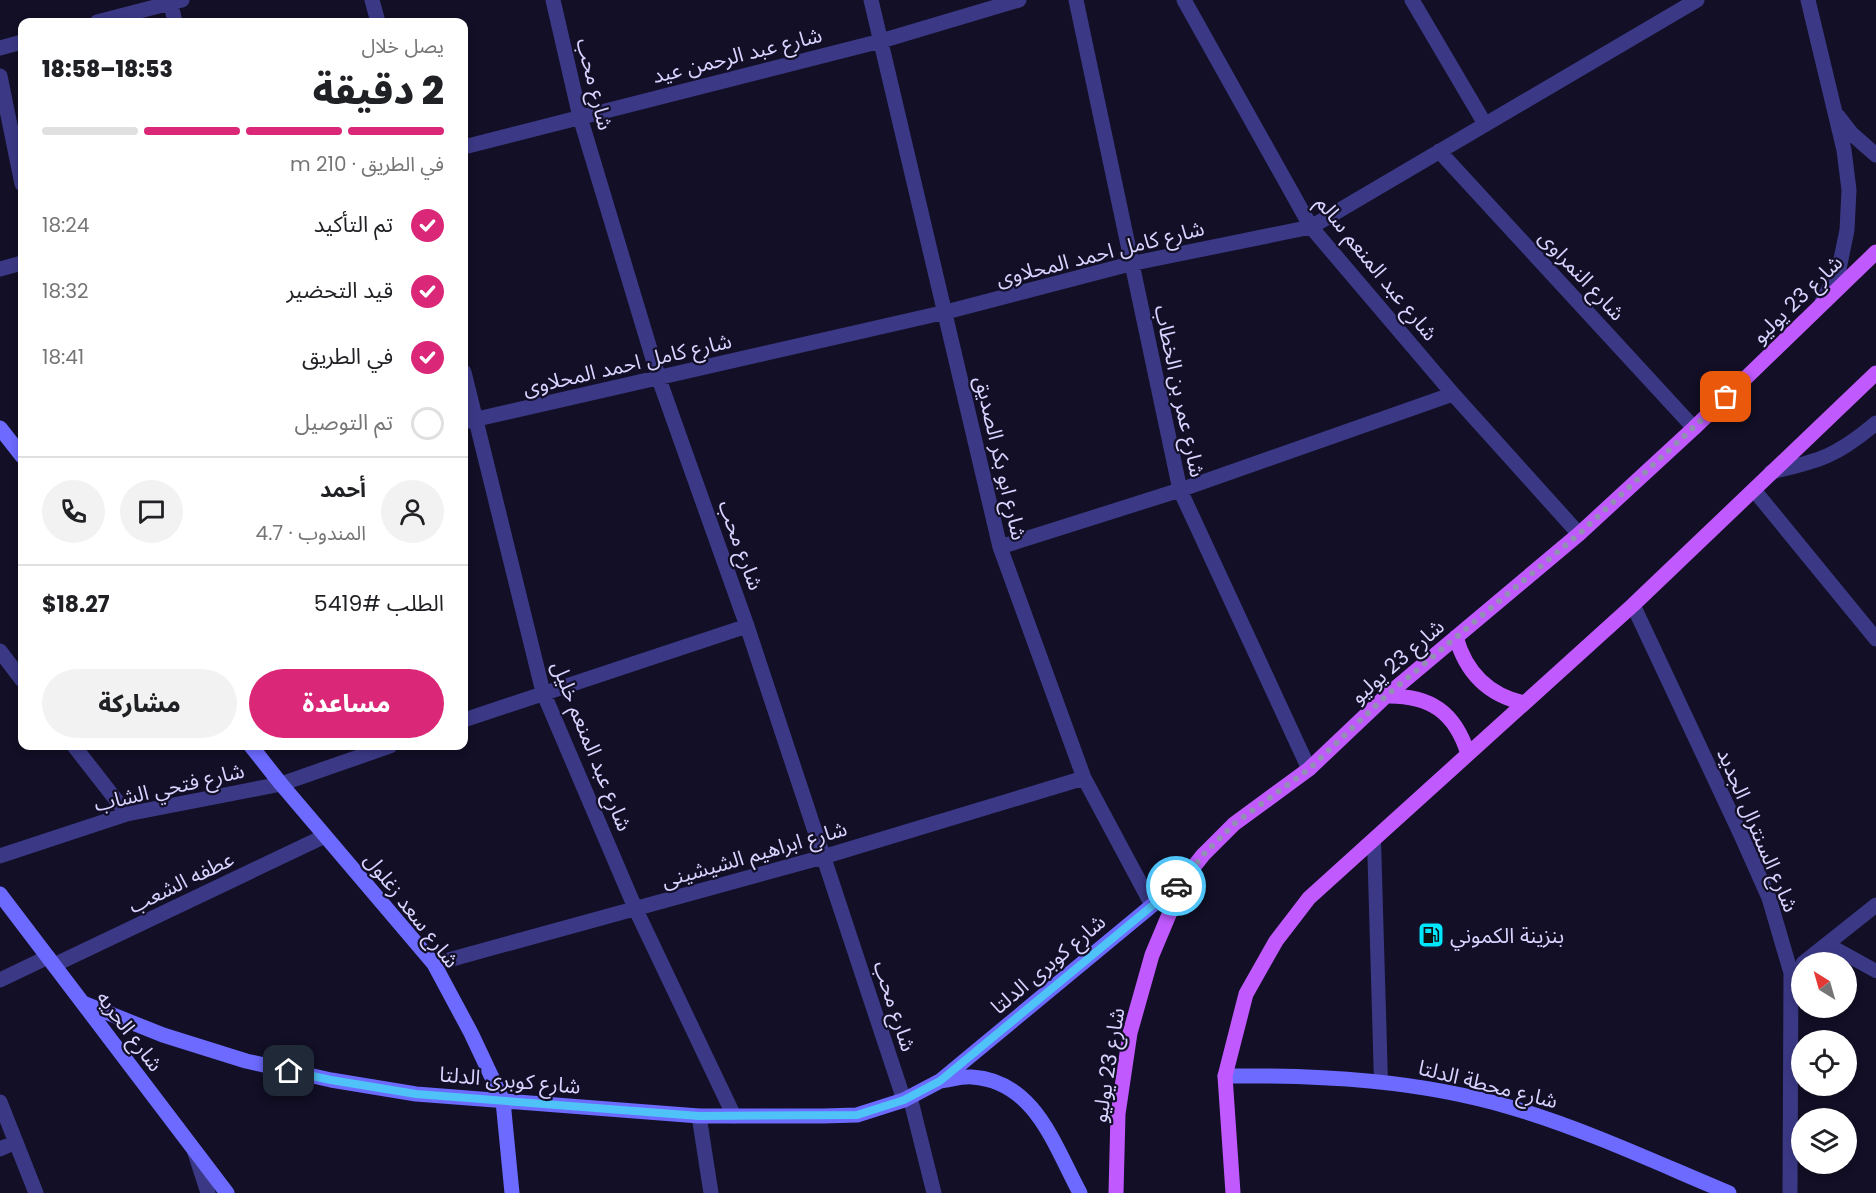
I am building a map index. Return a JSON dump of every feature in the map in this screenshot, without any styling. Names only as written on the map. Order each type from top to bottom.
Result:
[{"type":"main road","name":"شارع 23 يوليو","points":[[1116,1193],[1118,1114],[1130,1033],[1152,955],[1184,879],[1203,855],[1234,824],[1309,769],[1386,696],[1579,534],[1694,428],[1876,252]]},
{"type":"main road","points":[[1233,1193],[1225,1076],[1246,994],[1276,941],[1309,898],[1633,605],[1876,374]]},
{"type":"main road","points":[[1456,637],[1468,668],[1479,682],[1508,700],[1524,704]]},
{"type":"main road","points":[[1386,696],[1404,696],[1422,700],[1439,709],[1452,721],[1462,736],[1468,754]]},
{"type":"street","points":[[372,0],[377,18]]},
{"type":"street","name":"شارع محب","points":[[553,0],[580,117],[658,379],[747,626],[907,1098],[933,1193]]},
{"type":"street","name":"شارع ابو بكر الصديق","points":[[871,0],[1000,547],[1084,778],[1152,905]]},
{"type":"street","name":"شارع عبد الرحمن عيد","points":[[468,146],[881,41],[1019,0]]},
{"type":"street","name":"شارع عمر بن الخطاب","points":[[1076,0],[1130,264],[1180,490],[1309,769]]},
{"type":"street","name":"شارع عبد المنعم سالم","points":[[1184,0],[1311,227],[1453,394],[1579,534]]},
{"type":"street","points":[[1412,0],[1485,124]]},
{"type":"street","name":"شارع كامل احمد المحلاوى","points":[[469,421],[946,312],[1130,264],[1311,227],[1696,0]]},
{"type":"street","points":[[1808,0],[1844,150],[1849,190],[1847,230],[1839,269],[1821,305]]},
{"type":"street","points":[[112,18],[174,1],[175,18]]},
{"type":"street","points":[[0,48],[18,43]]},
{"type":"street","points":[[0,76],[18,164]]},
{"type":"street","points":[[1834,111],[1852,134],[1876,154]]},
{"type":"street","name":"شارع النمراوى","points":[[1439,151],[1694,428]]},
{"type":"street","points":[[0,269],[18,264]]},
{"type":"street","points":[[1000,547],[1180,490],[1453,394]]},
{"type":"street","name":"شارع عبد المنعم خليل","points":[[469,421],[543,692],[636,910],[734,1116]]},
{"type":"street","points":[[1772,472],[1814,463],[1832,456],[1876,423]]},
{"type":"street","points":[[0,428],[18,451]]},
{"type":"street","points":[[1754,490],[1876,639]]},
{"type":"street","name":"شارع السنترال الجديد","points":[[1633,605],[1792,952]]},
{"type":"street","points":[[468,719],[747,626]]},
{"type":"street","points":[[0,651],[6,670]]},
{"type":"street","points":[[77,750],[127,814]]},
{"type":"street","name":"شارع سعد زغلول","points":[[254,750],[280,784],[434,964],[471,1033],[503,1101],[512,1193]]},
{"type":"street","name":"شارع فتحي الشاب","points":[[0,856],[127,814],[280,784],[378,750]]},
{"type":"street","name":"شارع ابراهيم الشيشينى","points":[[434,964],[636,910],[1084,778]]},
{"type":"street","name":"عطفه الشعب","points":[[0,980],[51,961],[325,836]]},
{"type":"street","name":"شارع كوبرى الدلتا","points":[[83,1003],[164,1035],[246,1061],[331,1080],[416,1094],[699,1116],[857,1115],[907,1098],[940,1081],[1184,879]]},
{"type":"street","name":"شارع الحريه","points":[[0,894],[227,1193]]},
{"type":"street","points":[[1817,952],[1876,905]]},
{"type":"street","name":"شارع السنترال الجديد","points":[[1790,1193],[1796,1018]]},
{"type":"street","name":"شارع محطة الدلتا","points":[[1225,1076],[1297,1075],[1382,1082],[1441,1090],[1521,1111],[1580,1130],[1729,1193]]},
{"type":"street","name":"شارع كوبرى الدلتا","points":[[940,1081],[970,1077],[993,1080],[1014,1089],[1031,1105],[1080,1193]]},
{"type":"street","points":[[0,1102],[36,1193]]},
{"type":"street","points":[[699,1116],[711,1193]]},
{"type":"street","points":[[0,1149],[16,1142]]},
{"type":"street","points":[[193,1148],[208,1193]]},
{"type":"lane","points":[[1374,840],[1382,1082]]},
{"type":"lane","points":[[1827,944],[1876,971]]},
{"type":"way so far","points":[[1176,886],[1234,824],[1309,769],[1386,696],[1579,534],[1726,397]]},
{"type":"place","name":"بنزينة الكموني","points":[[1431,935]]},
{"type":"route","points":[[289,1071],[416,1094],[503,1101],[699,1116],[857,1115],[904,1100],[940,1081],[1176,886]]}]
